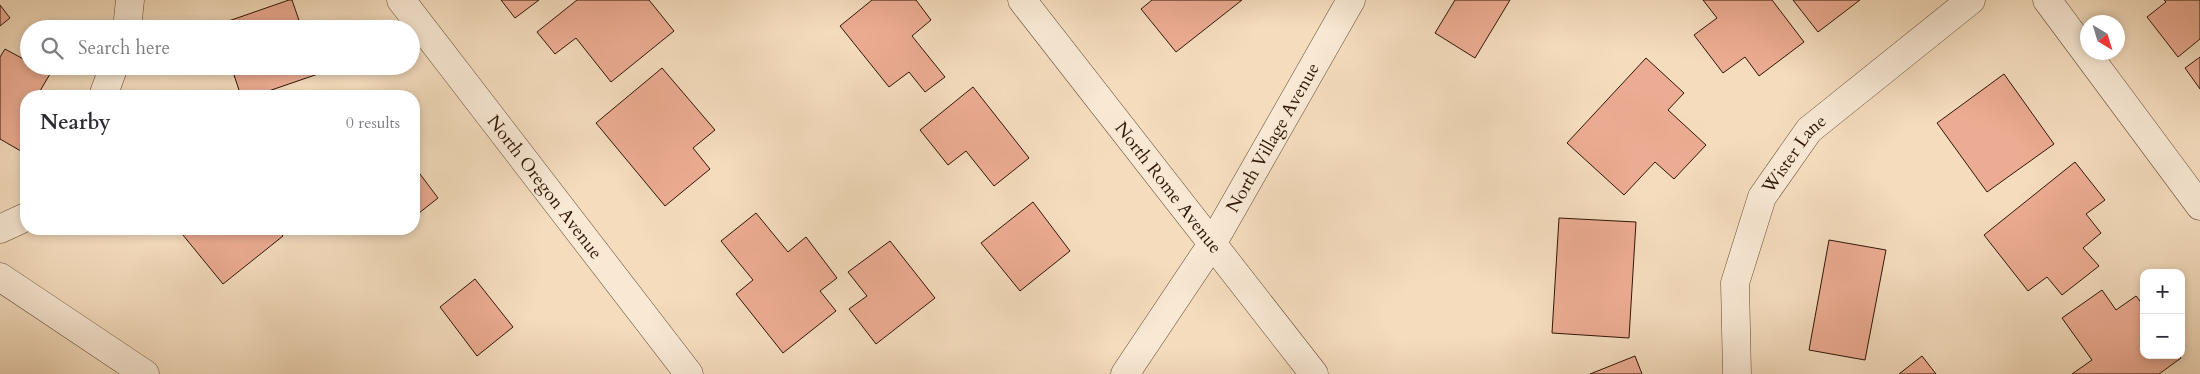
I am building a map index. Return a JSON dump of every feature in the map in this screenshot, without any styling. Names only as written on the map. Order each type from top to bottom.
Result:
[{"type":"street","points":[[128,20],[130,0]]},
{"type":"street","name":"North Oregon Avenue","points":[[401,0],[416,20]]},
{"type":"street","name":"North Rome Avenue","points":[[1022,0],[1314,374]]},
{"type":"street","name":"North Village Avenue","points":[[1124,374],[1212,244],[1350,0]]},
{"type":"street","name":"Wister Lane","points":[[1737,374],[1735,283],[1762,197],[1809,130],[1971,0]]},
{"type":"street","points":[[2047,0],[2200,206]]},
{"type":"street","name":"North Oregon Avenue","points":[[420,25],[689,374]]},
{"type":"street","points":[[105,90],[111,75]]},
{"type":"street","points":[[0,229],[20,220]]},
{"type":"street","points":[[0,277],[145,374]]},
{"type":"building","points":[[292,0],[299,20],[231,20]]},
{"type":"building","points":[[501,0],[539,0],[515,18]]},
{"type":"building","points":[[577,0],[649,0],[674,31],[611,82],[576,38],[555,54],[537,32]]},
{"type":"building","points":[[872,0],[916,0],[931,20],[912,36],[945,77],[925,92],[909,72],[889,87],[840,26]]},
{"type":"building","points":[[1152,0],[1242,0],[1176,52],[1141,9]]},
{"type":"building","points":[[1455,0],[1510,0],[1475,58],[1435,33]]},
{"type":"building","points":[[1703,0],[1772,0],[1804,42],[1759,76],[1745,57],[1723,73],[1694,35],[1717,18]]},
{"type":"building","points":[[1793,0],[1860,0],[1818,32]]},
{"type":"building","points":[[2164,0],[2200,0],[2200,39],[2178,57],[2147,17],[2166,2]]},
{"type":"building","points":[[0,5],[10,18],[0,26]]},
{"type":"building","points":[[5,49],[20,57],[20,75],[49,75],[41,90],[20,90],[20,151],[0,139],[0,57]]},
{"type":"building","points":[[2200,57],[2200,89],[2185,68]]},
{"type":"building","points":[[1646,58],[1684,93],[1668,110],[1706,145],[1674,179],[1655,162],[1624,195],[1567,143]]},
{"type":"building","points":[[662,68],[715,130],[693,148],[710,169],[665,206],[596,123]]},
{"type":"building","points":[[2004,74],[2054,144],[1987,192],[1937,123]]},
{"type":"building","points":[[234,75],[315,75],[271,90],[239,90]]},
{"type":"building","points":[[973,87],[1029,158],[994,186],[966,151],[948,165],[920,130]]},
{"type":"building","points":[[2075,162],[2105,200],[2086,214],[2101,233],[2083,248],[2099,266],[2062,295],[2047,277],[2028,291],[1984,235]]},
{"type":"building","points":[[420,174],[438,198],[420,212]]},
{"type":"building","points":[[1033,202],[1070,251],[1020,291],[981,243]]},
{"type":"building","points":[[756,213],[788,252],[806,237],[837,278],[820,291],[836,311],[783,353],[736,294],[753,280],[721,241]]},
{"type":"building","points":[[1559,218],[1636,222],[1629,338],[1552,333]]},
{"type":"building","points":[[183,235],[283,236],[223,284]]},
{"type":"building","points":[[1829,240],[1886,250],[1865,360],[1809,350]]},
{"type":"building","points":[[890,241],[935,298],[876,344],[849,309],[867,296],[848,272]]},
{"type":"building","points":[[475,279],[513,327],[477,356],[440,307]]},
{"type":"building","points":[[2102,290],[2116,310],[2136,296],[2140,301],[2140,359],[2180,359],[2159,374],[2072,374],[2092,360],[2062,318]]},
{"type":"building","points":[[1635,356],[1642,374],[1590,374]]},
{"type":"building","points":[[1922,356],[1936,374],[1899,374]]}]
